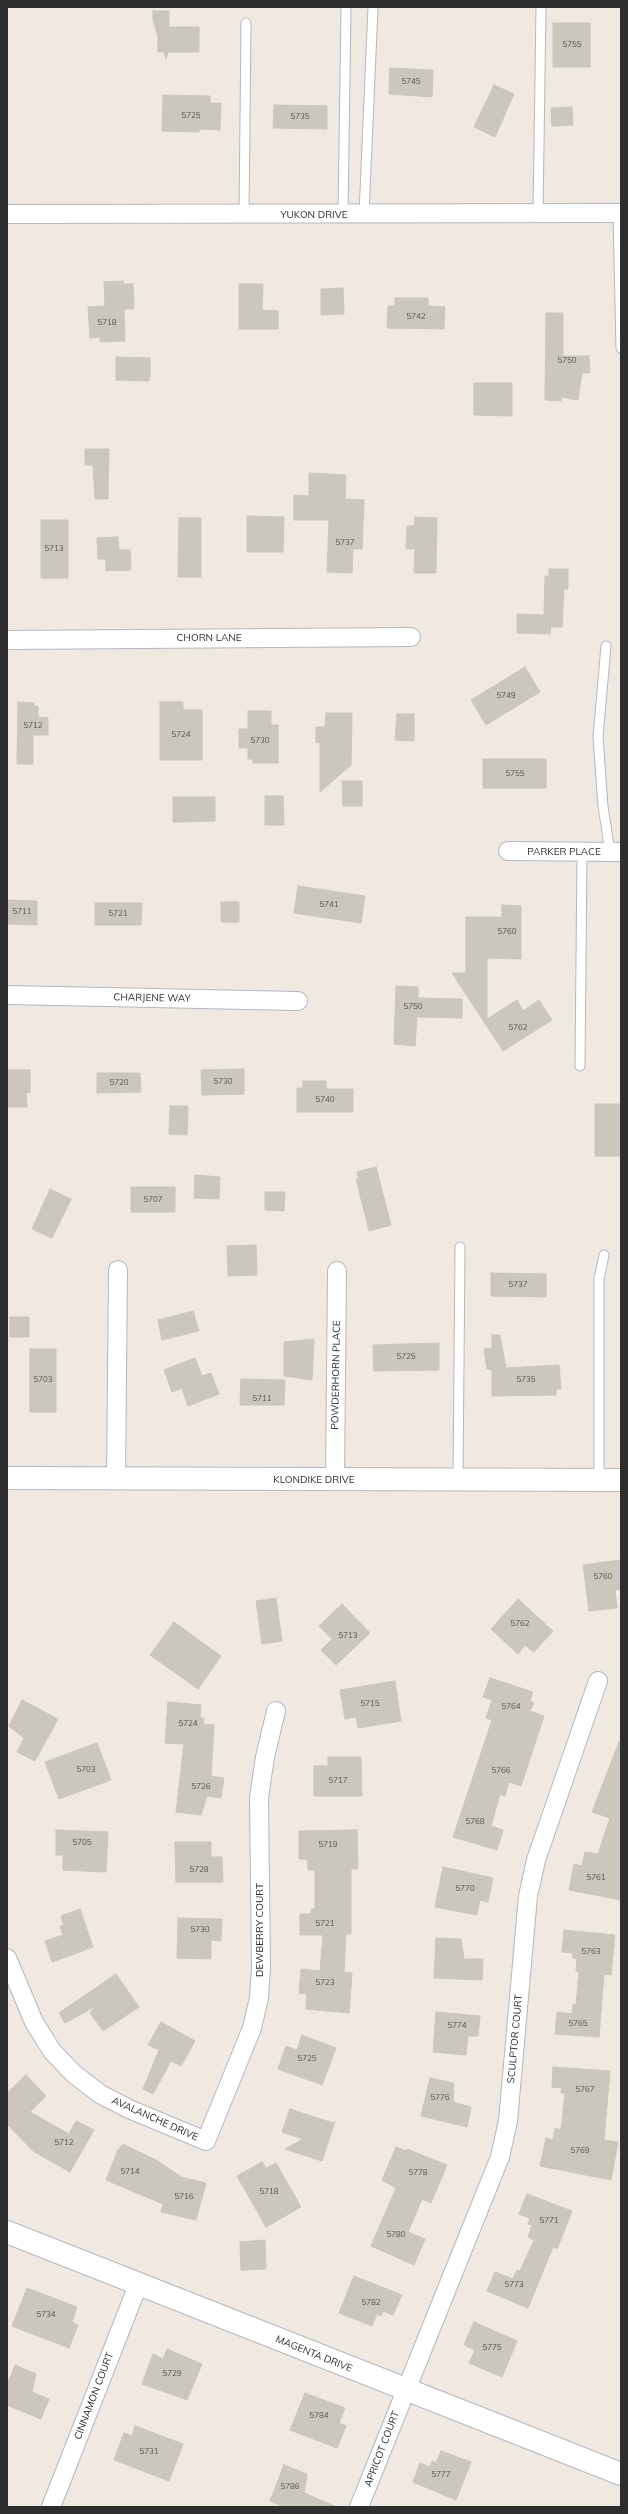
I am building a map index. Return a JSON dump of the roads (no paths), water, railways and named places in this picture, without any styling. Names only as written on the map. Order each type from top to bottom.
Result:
[{"type":"main road","name":"KLONDIKE DRIVE","points":[[7,1478],[621,1480]]},
{"type":"main road","name":"MAGENTA DRIVE","points":[[7,2232],[138,2285],[621,2474]]},
{"type":"street","name":"YUKON DRIVE","points":[[7,214],[244,215],[620,213]]},
{"type":"street","name":"CHORN LANE","points":[[7,640],[411,637]]},
{"type":"street","name":"PARKER PLACE","points":[[508,852],[616,852]]},
{"type":"street","name":"CHARJENE WAY","points":[[7,995],[298,1001]]},
{"type":"street","points":[[116,1479],[118,1270]]},
{"type":"street","name":"POWDERHORN PLACE","points":[[335,1480],[337,1271]]},
{"type":"street","name":"SCULPTOR COURT","points":[[405,2390],[500,2157],[508,2121],[528,1896],[536,1860],[598,1681]]},
{"type":"street","name":"DEWBERRY COURT","points":[[206,2141],[252,2028],[259,1998],[261,1968],[260,1798],[265,1757],[276,1711]]},
{"type":"street","name":"AVALANCHE DRIVE","points":[[8,1962],[34,2022],[52,2051],[74,2074],[100,2094],[123,2106],[206,2141]]},
{"type":"street","name":"CINNAMON COURT","points":[[51,2507],[138,2285]]},
{"type":"street","name":"APRICOT COURT","points":[[359,2507],[405,2390]]},
{"type":"lane","points":[[343,214],[346,7]]},
{"type":"lane","points":[[364,214],[373,7]]},
{"type":"lane","points":[[538,214],[541,7]]},
{"type":"lane","points":[[244,215],[246,23]]},
{"type":"lane","points":[[620,213],[621,348]]},
{"type":"lane","points":[[606,646],[598,736],[603,806],[616,852]]},
{"type":"lane","points":[[580,1066],[582,853]]},
{"type":"lane","points":[[458,1480],[460,1247]]},
{"type":"lane","points":[[599,1480],[599,1279],[604,1255]]}]
